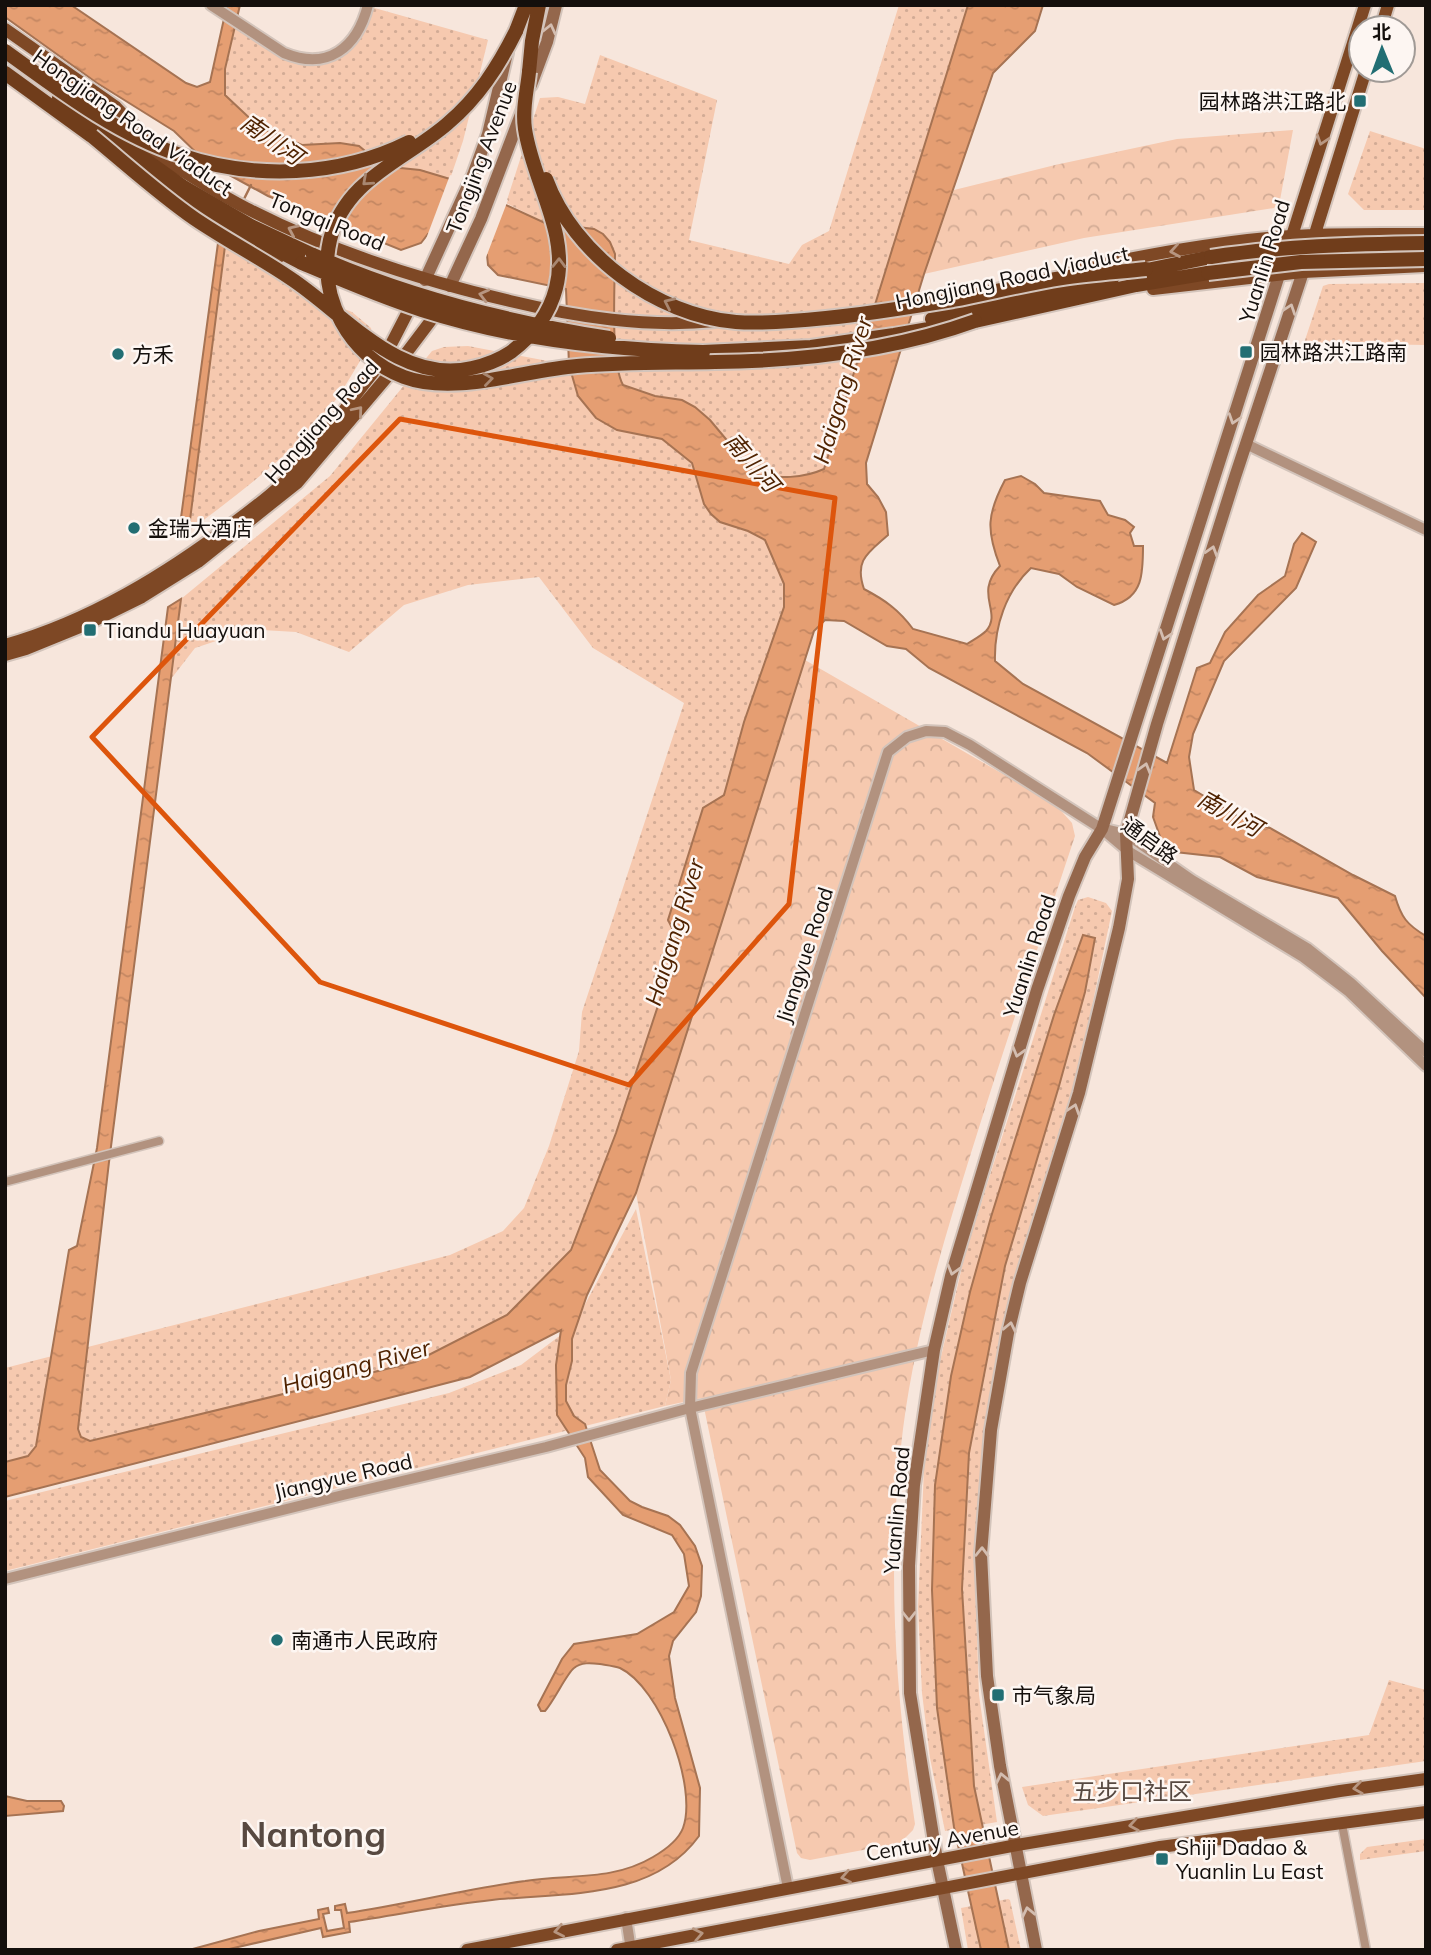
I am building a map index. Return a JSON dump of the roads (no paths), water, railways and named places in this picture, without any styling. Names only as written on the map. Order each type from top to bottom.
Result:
[{"type":"highway","points":[[526,5],[499,64],[476,96],[447,124],[360,187],[345,205],[336,222],[328,256],[330,295],[342,325],[357,345],[375,361],[416,381],[457,383],[596,364],[736,361],[825,355],[934,336],[975,321]]},
{"type":"highway","name":"Tongjing Avenue","points":[[529,72],[539,5]]},
{"type":"highway","points":[[5,55],[120,128],[177,154],[203,162],[243,168],[309,171],[355,163],[386,153],[414,139],[457,105],[516,31]]},
{"type":"highway","name":"Hongjiang Road Viaduct","points":[[5,55],[182,186],[283,242],[356,274],[431,300],[511,320],[634,341],[708,343],[798,340],[933,318],[1146,269],[1260,249],[1333,244],[1426,243]]},
{"type":"highway","points":[[92,136],[167,199],[297,282],[385,351],[406,362],[448,372],[487,365],[505,356],[535,331],[552,300],[559,275],[557,236],[526,133],[524,111],[529,72]]},
{"type":"highway","points":[[529,72],[531,113],[540,162],[548,184],[567,219],[592,250],[625,278],[655,296],[694,313],[737,322],[806,320],[952,300],[1062,278],[1146,269]]},
{"type":"highway","name":"Hongjiang Road Viaduct","points":[[5,74],[200,209],[302,263],[355,286],[425,311],[509,332],[583,344],[633,349],[734,351],[811,347],[975,321],[1136,285],[1208,273],[1301,262],[1426,259]]},
{"type":"main road","name":"Tongjing Avenue","points":[[408,312],[473,176],[488,134],[518,5]]},
{"type":"main road","name":"Tongjing Avenue","points":[[432,319],[466,255],[494,185],[547,42],[556,5]]},
{"type":"main road","name":"Yuanlin Road","points":[[956,1950],[937,1860],[910,1693],[909,1566],[914,1485],[934,1350],[951,1276],[1037,990],[1069,896],[1085,857],[1102,829],[1365,5]]},
{"type":"main road","points":[[5,29],[116,107],[159,153],[180,170]]},
{"type":"main road","name":"Tongqi Road","points":[[5,55],[180,170],[247,209],[293,230],[425,280],[566,313],[618,320],[677,325],[795,318],[927,299],[1134,258],[1292,236],[1426,234]]},
{"type":"main road","points":[[5,81],[182,204],[247,243],[299,268],[408,312],[564,346],[618,352],[730,357],[854,348],[1137,291],[1303,272],[1426,265]]},
{"type":"main road","name":"Yuanlin Road","points":[[1036,1950],[1000,1766],[987,1676],[981,1553],[991,1430],[1020,1283],[1079,1093],[1119,928],[1128,879],[1126,834],[1161,711],[1362,84]]},
{"type":"main road","name":"Hongjiang Road","points":[[5,645],[44,632],[135,590],[188,557],[264,500],[296,471],[372,374],[384,358],[408,312]]},
{"type":"main road","name":"Hongjiang Road","points":[[5,655],[26,649],[110,613],[142,597],[198,562],[297,483],[398,364],[432,319]]},
{"type":"main road","name":"Century Avenue","points":[[467,1950],[1017,1845],[1426,1779]]},
{"type":"main road","points":[[617,1950],[1160,1847],[1426,1812]]},
{"type":"street","points":[[211,5],[284,53],[312,60],[326,58],[348,45],[356,36],[368,5]]},
{"type":"street","points":[[1246,444],[1426,530]]},
{"type":"street","name":"Jiangyue Road","points":[[788,1888],[690,1408],[691,1373],[888,752],[907,737],[926,731],[945,732],[1102,829]]},
{"type":"street","name":"通启路","points":[[1102,829],[1126,834],[1192,880],[1307,948],[1351,983],[1426,1052]]},
{"type":"street","name":"通启路","points":[[1102,829],[1128,852],[1303,957],[1348,991],[1426,1066]]},
{"type":"street","points":[[5,1182],[159,1141]]},
{"type":"street","points":[[690,1408],[934,1350]]},
{"type":"street","name":"Jiangyue Road","points":[[5,1579],[569,1441],[690,1408]]},
{"type":"street","points":[[1342,1824],[1366,1950]]},
{"type":"street","points":[[625,1918],[631,1948]]},
{"type":"water","points":[[5,5],[71,5],[186,83],[197,87],[210,82],[227,5],[240,5],[225,69],[225,95],[259,127],[302,145],[340,143],[359,146],[376,160],[391,167],[420,170],[450,179],[545,223],[594,229],[603,234],[615,254],[616,359],[623,385],[655,396],[682,400],[695,407],[710,420],[756,475],[782,477],[807,475],[824,469],[968,5],[1043,5],[1035,31],[993,73],[924,274],[866,463],[867,484],[886,512],[888,535],[869,552],[862,564],[861,579],[864,589],[891,606],[913,629],[967,644],[986,631],[992,617],[989,585],[1000,566],[992,542],[990,522],[1005,480],[1021,476],[1044,493],[1100,501],[1108,515],[1125,520],[1134,527],[1130,533],[1134,546],[1143,546],[1143,565],[1136,590],[1124,601],[1114,605],[1077,587],[1059,574],[1031,568],[1015,587],[1003,610],[995,661],[1023,684],[1167,763],[1197,668],[1210,663],[1225,632],[1258,595],[1285,576],[1294,544],[1302,533],[1316,542],[1296,588],[1224,661],[1193,734],[1189,757],[1194,790],[1239,817],[1270,828],[1395,896],[1406,920],[1426,936],[1426,998],[1338,898],[1257,877],[1220,857],[1175,852],[1162,842],[1153,817],[1155,803],[1087,753],[929,668],[906,649],[887,646],[844,621],[825,620],[814,631],[636,1193],[587,1295],[572,1339],[572,1361],[566,1385],[566,1401],[574,1416],[585,1424],[600,1470],[630,1501],[668,1516],[680,1525],[695,1546],[702,1566],[701,1596],[696,1612],[673,1641],[669,1656],[675,1698],[700,1788],[699,1836],[680,1857],[657,1872],[632,1883],[576,1893],[474,1902],[349,1922],[350,1932],[323,1937],[321,1928],[225,1950],[189,1950],[259,1931],[319,1919],[318,1910],[328,1908],[329,1913],[323,1914],[327,1931],[344,1928],[341,1910],[335,1910],[335,1906],[345,1904],[347,1913],[503,1884],[622,1870],[658,1854],[671,1845],[681,1833],[686,1810],[680,1764],[661,1716],[649,1695],[635,1679],[618,1667],[583,1664],[571,1671],[545,1711],[541,1711],[538,1705],[562,1659],[574,1644],[637,1634],[674,1612],[689,1586],[684,1554],[672,1535],[623,1515],[588,1477],[585,1458],[557,1415],[556,1365],[561,1330],[470,1377],[5,1497],[5,1462],[28,1456],[36,1446],[69,1250],[77,1246],[97,1148],[168,607],[181,599],[109,1162],[78,1429],[81,1437],[90,1441],[415,1362],[507,1315],[571,1250],[616,1133],[679,942],[668,920],[703,808],[724,795],[744,722],[784,607],[784,584],[765,540],[720,522],[711,514],[704,504],[692,463],[662,439],[617,430],[596,418],[578,396],[569,365],[566,289],[498,275],[488,265],[487,255],[428,234],[421,243],[401,250],[268,196],[207,163],[174,131],[97,83],[5,17]]},
{"type":"water","points":[[218,243],[225,246],[190,520],[180,525]]},
{"type":"water","points":[[1083,935],[1095,938],[1085,992],[1005,1266],[969,1453],[962,1589],[974,1786],[1009,1950],[981,1950],[954,1827],[937,1708],[932,1590],[935,1485],[951,1376],[970,1292],[1054,1015]]},
{"type":"water","points":[[5,1796],[27,1801],[61,1801],[63,1811],[5,1816]]},
{"type":"waterway","points":[[243,201],[251,185]]},
{"type":"place","name":"园林路洪江路北","points":[[1360,101]]},
{"type":"place","name":"园林路洪江路南","points":[[1246,352]]},
{"type":"place","name":"方禾","points":[[118,354]]},
{"type":"place","name":"金瑞大酒店","points":[[134,528]]},
{"type":"place","name":"Tiandu Huayuan","points":[[90,630]]},
{"type":"place","name":"南通市人民政府","points":[[277,1640]]},
{"type":"place","name":"市气象局","points":[[998,1695]]},
{"type":"place","name":"Shiji Dadao & Yuanlin Lu East","points":[[1162,1859]]},
{"type":"district","name":"五步口社区","points":[[1132,1791]]},
{"type":"district","name":"Nantong","points":[[313,1834]]},
{"type":"water label","name":"南川河","points":[[272,139]]},
{"type":"water label","name":"Haigang River","points":[[842,390]]},
{"type":"water label","name":"南川河","points":[[752,462]]},
{"type":"water label","name":"南川河","points":[[1230,813]]},
{"type":"water label","name":"Haigang River","points":[[674,932]]},
{"type":"water label","name":"Haigang River","points":[[356,1366]]}]
